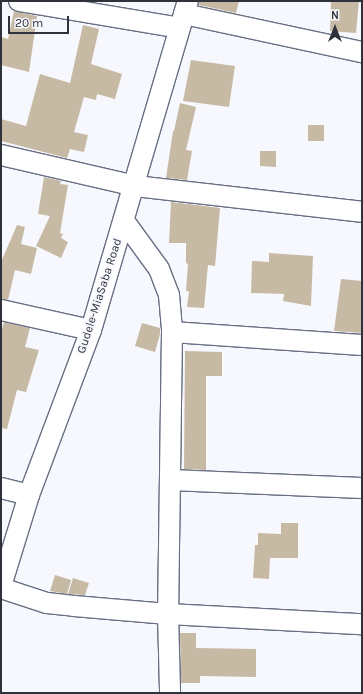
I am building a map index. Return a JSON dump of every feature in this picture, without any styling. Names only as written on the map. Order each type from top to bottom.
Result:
[{"type":"street","points":[[19,1],[184,14],[362,52]]},
{"type":"street","name":"Gudele-MiaSaba Road","points":[[1,587],[29,495],[91,330],[184,14]]},
{"type":"street","points":[[1,155],[134,186],[362,212]]},
{"type":"street","points":[[124,221],[159,269],[169,295],[172,332],[168,614],[170,693]]},
{"type":"street","points":[[1,310],[91,330]]},
{"type":"street","points":[[172,332],[362,345]]},
{"type":"street","points":[[170,480],[362,488]]},
{"type":"street","points":[[1,488],[29,495]]},
{"type":"street","points":[[1,587],[47,603],[168,614],[362,624]]},
{"type":"building","points":[[199,1],[239,1],[236,13],[199,5]]},
{"type":"building","points":[[331,1],[359,1],[356,33],[330,31]]},
{"type":"building","points":[[14,11],[37,16],[29,72],[1,65],[1,37],[8,39]]},
{"type":"building","points":[[83,25],[99,29],[91,64],[122,74],[115,99],[97,94],[96,100],[84,97],[74,132],[88,135],[84,152],[70,149],[67,158],[1,141],[1,119],[26,126],[40,74],[70,83]]},
{"type":"building","points":[[191,60],[235,66],[229,107],[183,101]]},
{"type":"building","points":[[180,103],[196,107],[186,150],[192,151],[187,180],[166,178],[173,131]]},
{"type":"building","points":[[308,125],[324,125],[324,141],[308,141]]},
{"type":"building","points":[[260,151],[276,151],[276,167],[260,166]]},
{"type":"building","points":[[44,177],[61,181],[60,184],[68,185],[60,233],[63,234],[61,238],[68,242],[61,258],[36,246],[50,216],[38,214]]},
{"type":"building","points":[[171,202],[220,208],[215,266],[208,265],[204,308],[187,307],[189,291],[186,291],[188,264],[186,263],[186,243],[169,243]]},
{"type":"building","points":[[17,225],[25,227],[21,244],[37,248],[31,274],[15,270],[8,300],[1,299],[1,262]]},
{"type":"building","points":[[269,253],[313,256],[311,306],[283,301],[284,294],[251,293],[252,261],[269,262]]},
{"type":"building","points":[[341,279],[362,281],[362,333],[334,331]]},
{"type":"building","points":[[4,322],[30,328],[25,347],[39,350],[26,392],[17,390],[7,429],[1,428],[1,332]]},
{"type":"building","points":[[142,323],[160,328],[160,334],[155,352],[135,346]]},
{"type":"building","points":[[185,351],[222,352],[222,376],[206,376],[206,470],[184,469]]},
{"type":"building","points":[[281,523],[298,523],[298,558],[270,558],[269,579],[253,578],[255,545],[258,545],[258,533],[281,534]]},
{"type":"building","points":[[55,575],[71,580],[67,594],[50,591]]},
{"type":"building","points":[[73,578],[89,583],[85,595],[68,594]]},
{"type":"building","points":[[180,633],[196,633],[196,648],[256,649],[256,677],[200,676],[200,683],[181,683]]}]
